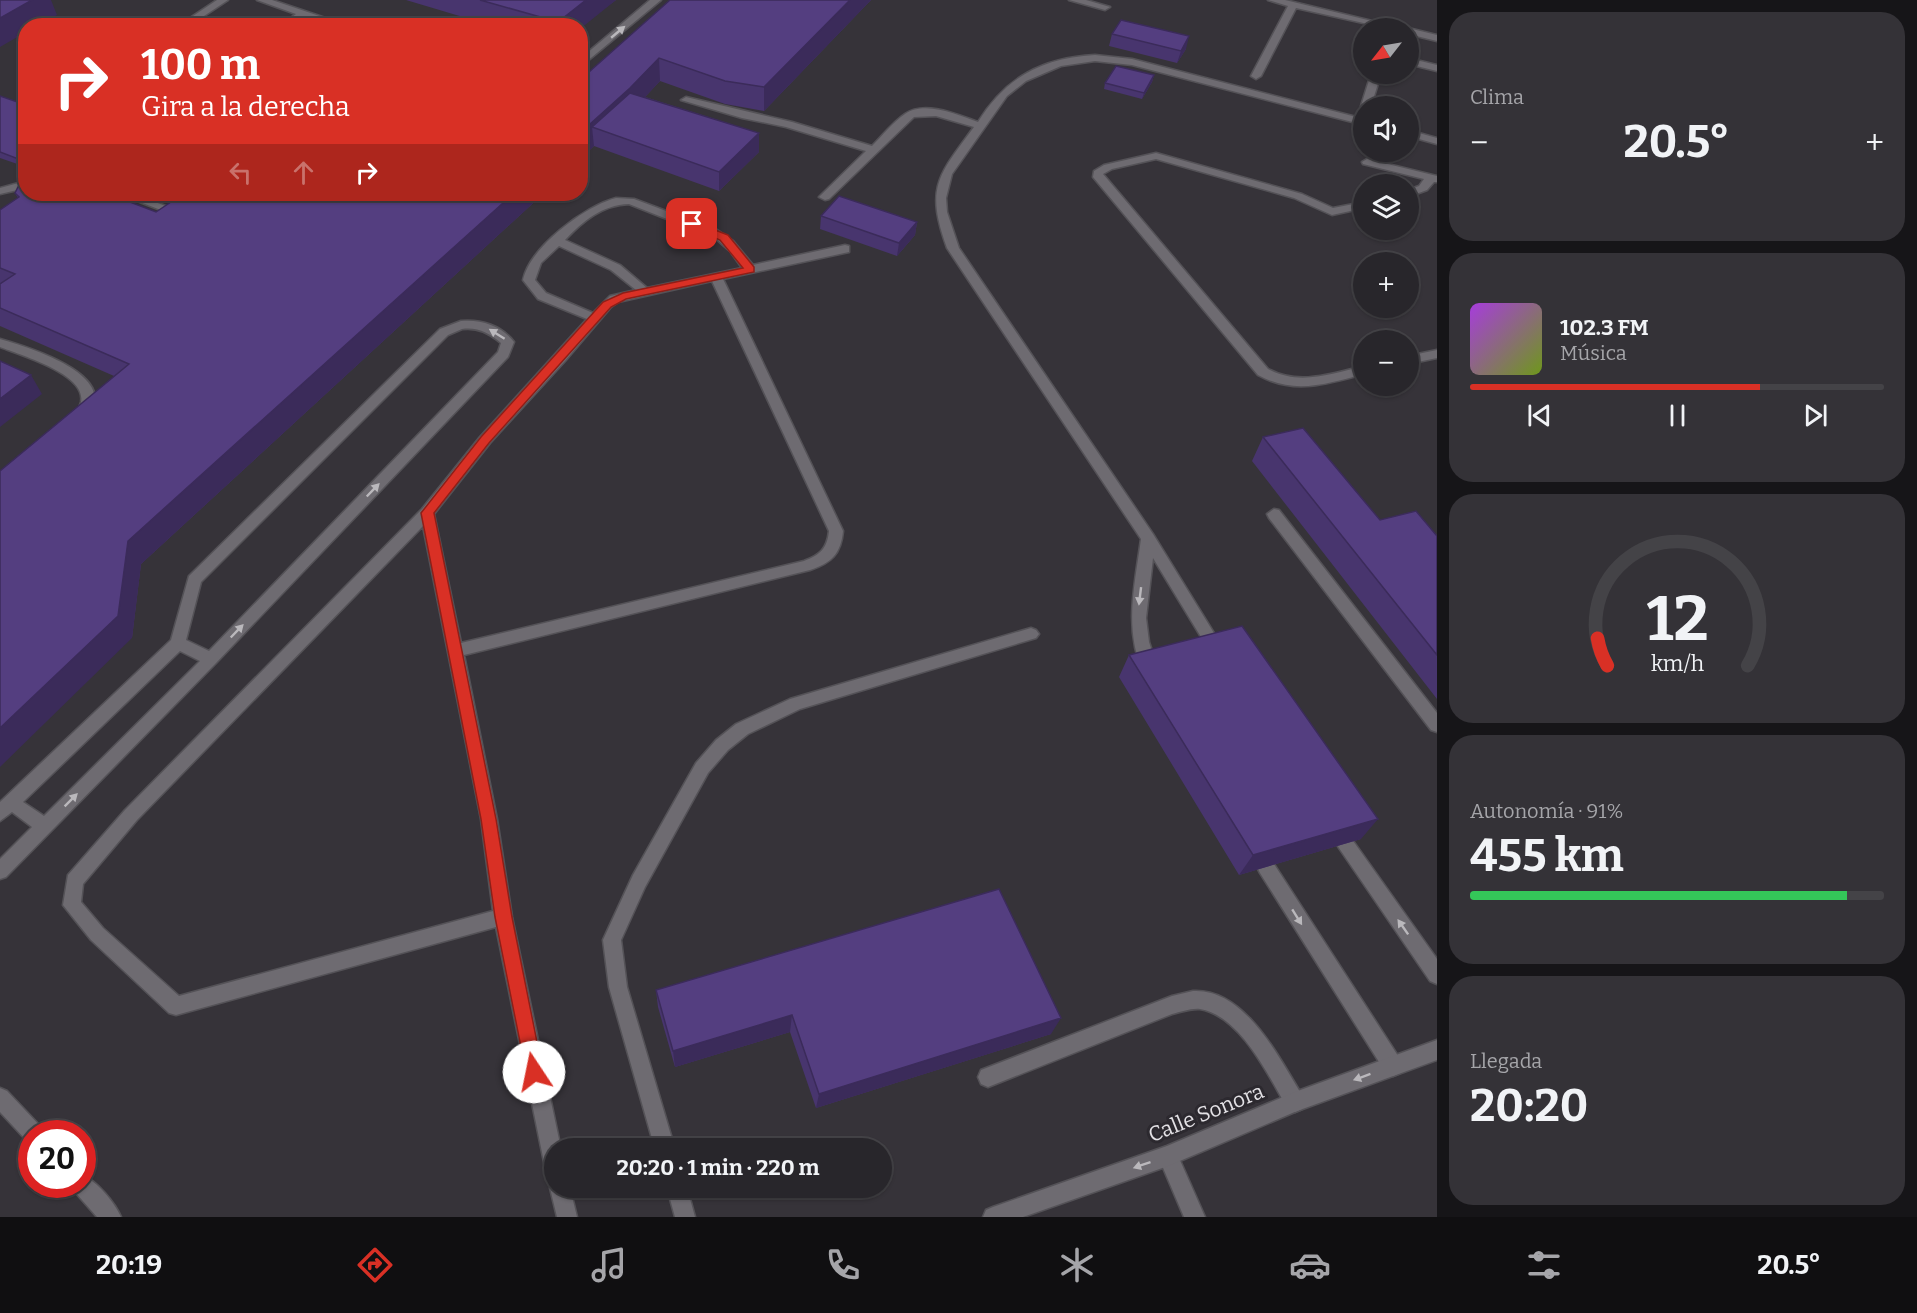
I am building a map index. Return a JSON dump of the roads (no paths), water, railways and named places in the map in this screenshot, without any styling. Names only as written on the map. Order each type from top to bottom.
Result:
[{"type":"street","points":[[195,18],[223,0]]},
{"type":"street","points":[[262,0],[319,18]]},
{"type":"street","points":[[588,57],[656,0]]},
{"type":"street","points":[[1074,0],[1105,7]]},
{"type":"street","points":[[1273,0],[1353,19]]},
{"type":"street","points":[[1256,76],[1293,5]]},
{"type":"street","points":[[296,18],[303,13]]},
{"type":"street","points":[[1419,34],[1437,38]]},
{"type":"street","points":[[1218,652],[1148,538],[953,248],[943,223],[939,197],[946,174],[1001,96],[1018,81],[1035,71],[1063,63],[1094,58],[1132,62],[1353,119]]},
{"type":"street","points":[[1419,64],[1437,68]]},
{"type":"street","points":[[687,100],[746,116],[788,124],[873,150]]},
{"type":"street","points":[[825,197],[910,115],[920,111],[981,126]]},
{"type":"street","points":[[1419,136],[1437,141]]},
{"type":"street","points":[[1353,207],[1332,212],[1298,196],[1156,156],[1108,167],[1098,173],[1098,177],[1263,372],[1276,381],[1292,385],[1353,372]]},
{"type":"street","points":[[1367,162],[1434,178]]},
{"type":"street","points":[[1419,190],[1434,178]]},
{"type":"street","points":[[0,191],[18,186]]},
{"type":"street","points":[[595,318],[542,296],[530,280],[531,270],[537,261],[591,210],[603,203],[618,199],[630,201],[724,237],[750,270]]},
{"type":"street","points":[[145,201],[178,213]]},
{"type":"street","points":[[558,241],[620,268],[633,277],[644,292]]},
{"type":"street","points":[[503,917],[176,1006],[97,934],[72,905],[74,881],[131,815],[427,513],[485,440],[614,299],[845,249]]},
{"type":"street","points":[[455,651],[805,566],[830,554],[835,545],[836,531],[716,277]]},
{"type":"street","points":[[0,871],[45,826],[211,659],[504,354],[508,342],[498,332],[478,325],[460,324],[444,332],[194,580],[178,643],[6,808],[45,826]]},
{"type":"street","points":[[0,342],[67,371],[84,382],[89,393],[88,406],[69,428]]},
{"type":"street","points":[[1419,358],[1437,354]]},
{"type":"street","points":[[427,513],[489,819],[503,917],[549,1138]]},
{"type":"street","points":[[1274,514],[1437,725]]},
{"type":"street","points":[[1148,538],[1138,618],[1141,642],[1150,669]]},
{"type":"street","points":[[662,1138],[618,987],[612,940],[629,901],[702,768],[722,745],[742,729],[796,704],[1031,634]]},
{"type":"street","points":[[178,643],[211,659]]},
{"type":"street","points":[[1345,843],[1437,975]]},
{"type":"street","points":[[1266,867],[1393,1066]]},
{"type":"street","points":[[988,1077],[1172,1005],[1197,999],[1221,1006],[1244,1026],[1295,1102]]},
{"type":"street","name":"Calle Sonora","points":[[993,1217],[1168,1156],[1295,1102],[1437,1050]]},
{"type":"street","points":[[0,1098],[21,1120]]},
{"type":"street","points":[[1168,1156],[1195,1217]]},
{"type":"street","points":[[94,1198],[111,1217]]},
{"type":"street","points":[[562,1198],[567,1217]]},
{"type":"street","points":[[680,1198],[685,1217]]}]
